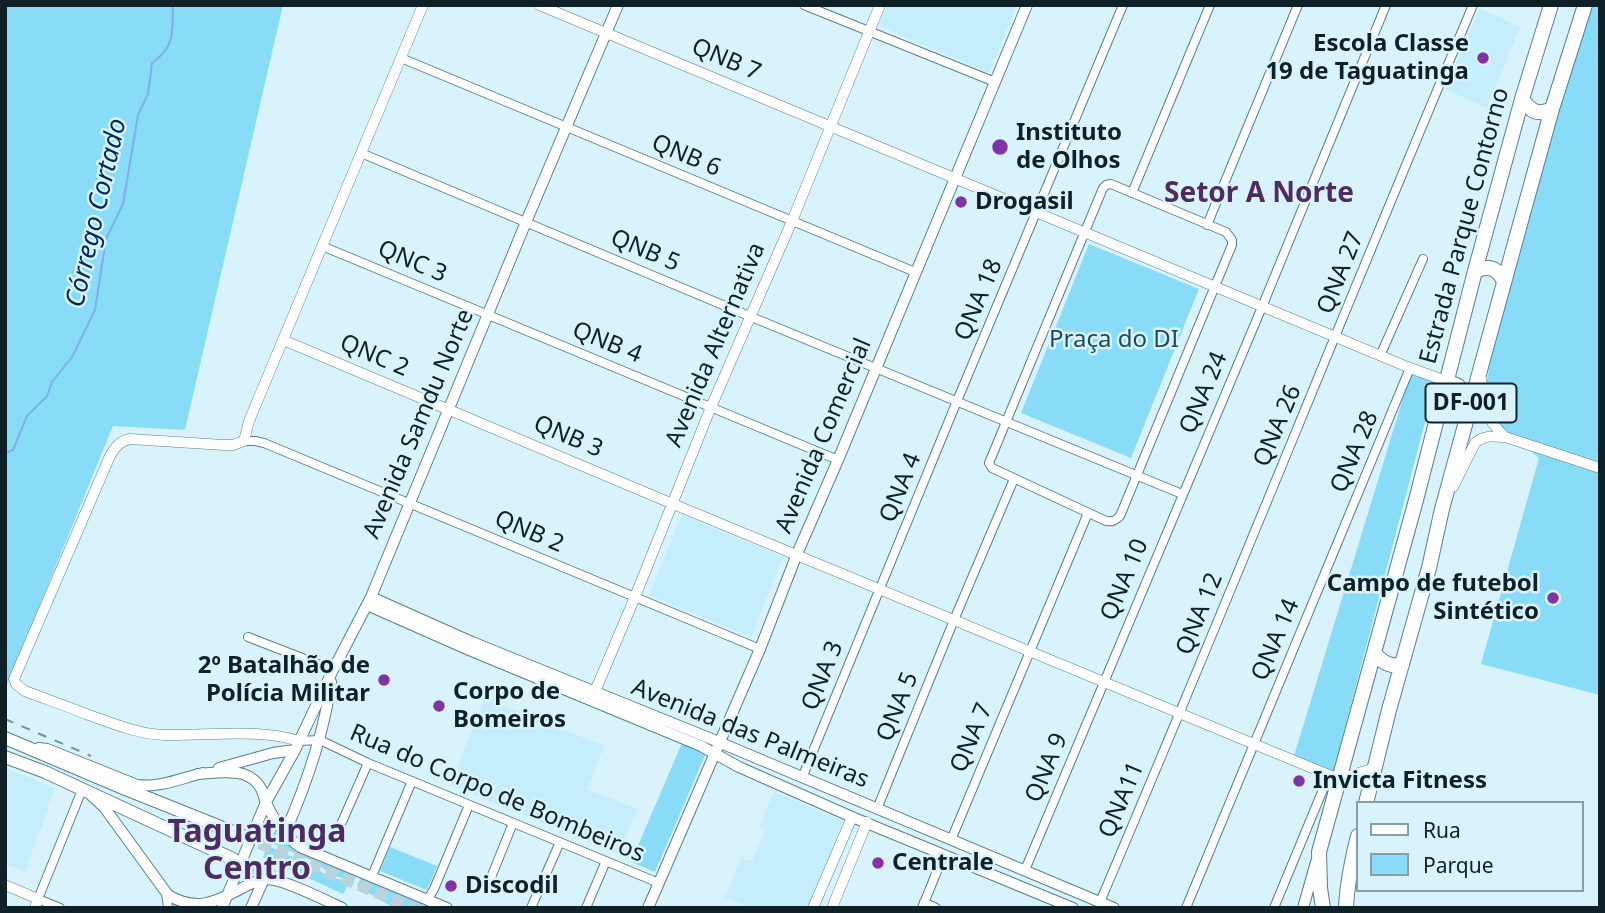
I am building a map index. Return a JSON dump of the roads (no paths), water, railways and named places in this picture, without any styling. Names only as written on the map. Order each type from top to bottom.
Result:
[{"type":"highway","name":"Estrada Parque Contorno","points":[[1323,908],[1319,852],[1334,777],[1374,653],[1475,271],[1551,5]]},
{"type":"highway","name":"DF-001","points":[[1367,801],[1471,402],[1552,109],[1585,5]]},
{"type":"highway","points":[[1522,99],[1537,113],[1552,109]]},
{"type":"highway","points":[[1475,271],[1493,268],[1504,282]]},
{"type":"highway","points":[[1446,381],[1458,387],[1471,402]]},
{"type":"highway","points":[[1374,653],[1383,662],[1402,665]]},
{"type":"highway","points":[[1346,908],[1346,892],[1356,844]]},
{"type":"main road","name":"Avenida Samdu Norte","points":[[224,902],[239,856],[369,601],[618,5]]},
{"type":"main road","name":"Avenida Comercial","points":[[648,908],[760,649],[797,554],[1027,5]]},
{"type":"main road","name":"Avenida das Palmeiras","points":[[369,601],[593,696],[709,738],[716,749],[739,767],[852,817],[1073,908]]},
{"type":"main road","points":[[285,833],[320,740],[333,670]]},
{"type":"main road","points":[[5,738],[243,836]]},
{"type":"main road","points":[[29,747],[47,749],[137,785],[147,786],[159,785],[297,746]]},
{"type":"main road","name":"Avenida das Palmeiras","points":[[716,749],[781,769],[1114,908]]},
{"type":"main road","points":[[5,757],[239,856]]},
{"type":"main road","points":[[776,783],[776,775],[781,769]]},
{"type":"main road","points":[[198,774],[245,774],[261,787],[266,802],[285,833],[300,847],[447,908]]},
{"type":"main road","points":[[82,789],[104,807],[166,893],[179,905],[192,907],[224,902],[264,879],[282,882],[342,908]]},
{"type":"main road","points":[[922,845],[929,841],[930,833],[927,830]]},
{"type":"main road","points":[[1303,908],[1319,852]]},
{"type":"main road","points":[[994,874],[991,864],[995,860],[1001,860]]},
{"type":"main road","points":[[251,908],[264,879]]},
{"type":"main road","points":[[1051,898],[1061,895],[1059,885]]},
{"type":"street","points":[[320,740],[297,746],[288,737],[252,734],[164,735],[140,732],[25,691],[19,688],[14,678],[115,448],[124,440],[130,439],[224,446],[244,441],[248,421],[423,5]]},
{"type":"street","name":"QNB 7","points":[[539,5],[954,180],[1446,381]]},
{"type":"street","points":[[804,5],[995,82]]},
{"type":"street","name":"Avenida Alternativa","points":[[593,696],[880,5]]},
{"type":"street","name":"QNA 18","points":[[957,401],[1123,5]]},
{"type":"street","points":[[1132,193],[1210,5]]},
{"type":"street","points":[[1208,225],[1298,5]]},
{"type":"street","name":"QNA 24","points":[[1182,494],[1386,5]]},
{"type":"street","name":"QNA 27","points":[[1336,337],[1473,5]]},
{"type":"street","name":"QNB 6","points":[[401,58],[915,272]]},
{"type":"street","name":"QNB 5","points":[[361,153],[1182,494]]},
{"type":"street","points":[[1111,184],[1132,193],[1226,232],[1232,245],[1120,516],[1115,520],[1105,521],[1014,479],[992,468],[989,463],[1103,188],[1111,184]]},
{"type":"street","name":"QNC 3","points":[[322,246],[488,314]]},
{"type":"street","points":[[1380,356],[1423,259]]},
{"type":"street","name":"QNB 4","points":[[488,314],[838,460]]},
{"type":"street","name":"QNA 26","points":[[1256,530],[1336,337]]},
{"type":"street","name":"QNC 2","points":[[283,340],[448,410]]},
{"type":"street","name":"QNA 28","points":[[1334,550],[1410,368]]},
{"type":"street","points":[[1480,371],[1483,407],[1491,422],[1505,437]]},
{"type":"street","name":"QNA 4","points":[[880,589],[957,401]]},
{"type":"street","name":"QNB 3","points":[[448,410],[1334,777]]},
{"type":"street","points":[[1443,506],[1475,443],[1490,436],[1505,437],[1600,468]]},
{"type":"street","name":"QNB 2","points":[[244,441],[264,443],[760,649]]},
{"type":"street","name":"QNA 5","points":[[877,809],[1014,479]]},
{"type":"street","name":"QNA 10","points":[[1104,681],[1182,494]]},
{"type":"street","name":"QNA 7","points":[[951,840],[1088,513]]},
{"type":"street","name":"QNA 12","points":[[1180,714],[1256,530]]},
{"type":"street","name":"QNA 14","points":[[1186,908],[1334,550]]},
{"type":"street","name":"QNA 3","points":[[803,778],[880,589]]},
{"type":"street","points":[[248,637],[333,670]]},
{"type":"street","name":"QNA 9","points":[[1025,870],[1104,681]]},
{"type":"street","name":"QNA11","points":[[1100,902],[1180,714]]},
{"type":"street","name":"Rua do Corpo de Bombeiros","points":[[320,740],[368,763],[659,883]]},
{"type":"street","points":[[342,822],[368,763]]},
{"type":"street","points":[[1274,908],[1334,777],[1375,768]]},
{"type":"street","points":[[372,876],[412,781]]},
{"type":"street","points":[[37,903],[82,789]]},
{"type":"street","points":[[428,900],[469,805]]},
{"type":"street","points":[[813,908],[852,817]]},
{"type":"street","points":[[820,894],[833,904],[867,822]]},
{"type":"street","points":[[488,884],[513,823]]},
{"type":"street","points":[[531,908],[560,842]]},
{"type":"street","points":[[936,908],[923,905],[944,854]]},
{"type":"street","points":[[586,908],[606,861]]},
{"type":"street","points":[[5,885],[37,903],[60,908]]},
{"type":"street","points":[[166,893],[168,908]]},
{"type":"waterway","name":"Córrego Cortado","points":[[5,453],[13,450],[27,416],[47,396],[52,382],[72,357],[95,310],[106,239],[123,204],[138,115],[148,94],[152,63],[165,51],[171,38],[173,5]]},
{"type":"tunnel","points":[[243,836],[414,908]]},
{"type":"tunnel","points":[[233,859],[281,879]]},
{"type":"railway","points":[[5,719],[91,756]]},
{"type":"place","name":"Escola Classe 19 de Taguatinga","points":[[1483,58]]},
{"type":"place","name":"Instituto de Olhos","points":[[1000,147]]},
{"type":"place","name":"Drogasil","points":[[961,202]]},
{"type":"place","name":"Campo de futebol Sintético","points":[[1553,598]]},
{"type":"place","name":"2º Batalhão de Polícia Militar","points":[[384,680]]},
{"type":"place","name":"Corpo de Bomeiros","points":[[439,706]]},
{"type":"place","name":"Invicta Fitness","points":[[1299,781]]},
{"type":"place","name":"Centrale","points":[[878,863]]},
{"type":"place","name":"Discodil","points":[[451,886]]},
{"type":"district","name":"Setor A Norte","points":[[1259,194]]},
{"type":"district","name":"Taguatinga Centro","points":[[257,852]]},
{"type":"park label","name":"Praça do DI","points":[[1114,340]]}]
